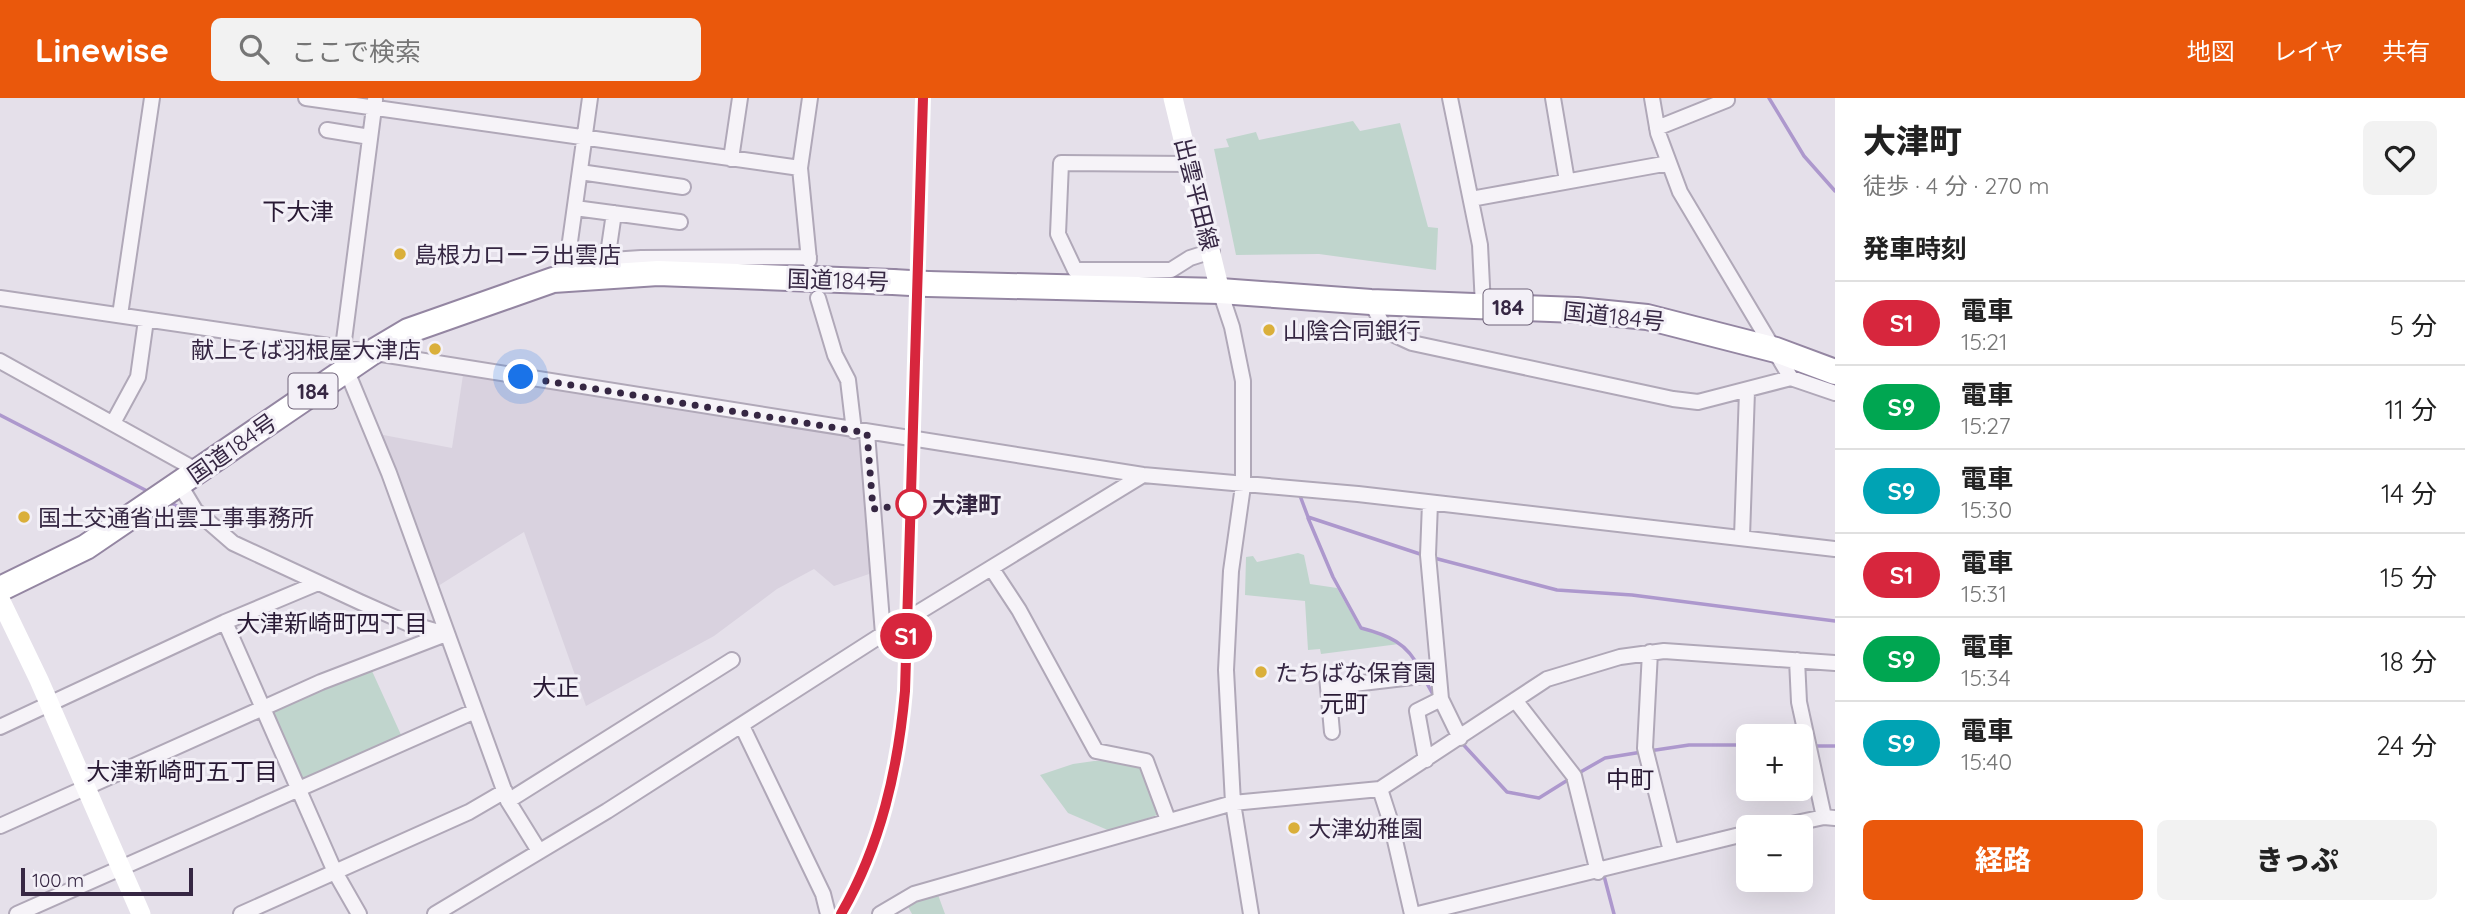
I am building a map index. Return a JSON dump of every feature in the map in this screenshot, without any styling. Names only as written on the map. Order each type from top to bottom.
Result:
[{"type":"highway","name":"国道184号","points":[[0,589],[86,547],[189,478],[345,359],[371,352],[408,331],[560,271],[1220,291],[1647,317],[1776,350],[1835,372]]},
{"type":"street","points":[[120,315],[152,98]]},
{"type":"street","points":[[306,98],[374,102],[584,137],[800,168]]},
{"type":"street","points":[[590,98],[575,208],[560,271],[641,258],[809,258],[800,168],[810,98]]},
{"type":"street","points":[[731,159],[740,98]]},
{"type":"street","name":"出雲平田線","points":[[1173,98],[1220,291]]},
{"type":"street","points":[[1450,98],[1480,245],[1483,306]]},
{"type":"street","points":[[1553,98],[1567,181]]},
{"type":"street","points":[[1652,98],[1657,128],[1680,192],[1776,350],[1783,369],[1791,377],[1835,393]]},
{"type":"street","points":[[1657,128],[1727,100]]},
{"type":"street","points":[[374,102],[345,359],[506,796],[539,851]]},
{"type":"street","points":[[327,130],[370,137]]},
{"type":"street","points":[[1188,164],[1061,163],[1058,234],[1075,270],[1171,270],[1190,258],[1212,251]]},
{"type":"street","points":[[1471,199],[1669,163]]},
{"type":"street","points":[[580,172],[683,187]]},
{"type":"street","points":[[575,208],[680,222]]},
{"type":"street","points":[[608,254],[614,213]]},
{"type":"street","points":[[1220,291],[1232,327],[1243,381],[1243,486],[1231,571],[1226,670],[1233,803],[1251,914]]},
{"type":"street","points":[[0,298],[120,315],[345,359]]},
{"type":"street","points":[[818,298],[835,355],[848,380],[861,432],[883,634]]},
{"type":"street","points":[[1371,302],[1386,331],[1412,343],[1673,399],[1698,402],[1791,377]]},
{"type":"street","points":[[113,423],[138,377],[146,320]]},
{"type":"street","points":[[371,352],[1143,475],[1430,503],[1835,549]]},
{"type":"street","points":[[0,361],[113,423],[189,478],[195,510],[233,543],[407,622],[446,634]]},
{"type":"street","points":[[1742,537],[1747,391]]},
{"type":"street","points":[[435,914],[1143,475]]},
{"type":"street","points":[[1430,503],[1428,555],[1440,699],[1460,737]]},
{"type":"street","points":[[992,569],[1020,610],[1096,751],[1146,761],[1168,820]]},
{"type":"street","points":[[0,727],[225,622],[318,583]]},
{"type":"street","points":[[0,599],[50,705],[141,914]]},
{"type":"street","points":[[225,622],[335,872],[359,914]]},
{"type":"street","points":[[0,826],[321,682],[446,634]]},
{"type":"street","points":[[880,914],[914,894],[1233,803],[1380,789],[1547,679],[1650,652],[1835,663]]},
{"type":"street","points":[[1650,652],[1645,748],[1671,851]]},
{"type":"street","points":[[241,914],[506,796],[732,660]]},
{"type":"street","points":[[1797,660],[1800,702],[1829,818]]},
{"type":"street","points":[[1332,732],[1328,681],[1438,674]]},
{"type":"street","points":[[1426,760],[1417,711],[1440,699]]},
{"type":"street","points":[[1514,700],[1574,776],[1598,872]]},
{"type":"street","points":[[17,914],[475,711]]},
{"type":"street","points":[[742,726],[823,894],[828,914]]},
{"type":"street","points":[[1380,789],[1412,914]]},
{"type":"street","points":[[1418,914],[1598,872],[1736,836]]},
{"type":"shaded area","points":[[463,375],[863,439],[872,573],[834,586],[814,569],[777,589],[714,636],[586,706],[524,532],[435,588],[378,434],[452,448]]},
{"type":"green space","points":[[1353,121],[1360,131],[1400,123],[1428,227],[1438,228],[1436,270],[1319,254],[1236,255],[1214,149],[1229,147],[1226,139],[1256,132],[1259,140]]},
{"type":"green space","points":[[1298,553],[1304,555],[1310,584],[1337,588],[1360,629],[1382,634],[1399,644],[1321,654],[1320,649],[1308,650],[1305,601],[1245,595],[1246,557],[1253,556],[1257,562]]},
{"type":"green space","points":[[372,671],[402,737],[303,781],[272,710]]},
{"type":"green space","points":[[1143,761],[1163,813],[1110,831],[1068,813],[1040,775],[1073,764]]},
{"type":"green space","points":[[937,892],[945,914],[912,914],[906,903]]},
{"type":"waterway","points":[[1769,98],[1804,156],[1835,191]]},
{"type":"waterway","points":[[0,415],[151,493]]},
{"type":"waterway","points":[[1299,493],[1308,517],[1423,555]]},
{"type":"waterway","points":[[171,503],[192,514]]},
{"type":"waterway","points":[[1308,518],[1333,577],[1361,628],[1396,642],[1410,653],[1420,670]]},
{"type":"waterway","points":[[1434,558],[1557,590],[1632,595],[1835,621]]},
{"type":"waterway","points":[[1425,680],[1435,698]]},
{"type":"waterway","points":[[1460,741],[1507,792],[1539,798],[1571,778]]},
{"type":"waterway","points":[[1649,751],[1689,745],[1736,745]]},
{"type":"waterway","points":[[1813,746],[1835,746]]},
{"type":"waterway","points":[[1577,774],[1605,758],[1642,752]]},
{"type":"waterway","points":[[1603,872],[1614,914]]},
{"type":"railway","points":[[841,914],[877,834],[898,749],[905,691],[923,98]]},
{"type":"train","name":"S1","points":[[841,914],[854,893],[875,842],[899,755],[905,691],[923,98]]},
{"type":"place","name":"島根カローラ出雲店","points":[[400,254]]},
{"type":"place","name":"山陰合同銀行","points":[[1269,330]]},
{"type":"place","name":"献上そば羽根屋大津店","points":[[435,349]]},
{"type":"place","name":"大津町","points":[[911,504]]},
{"type":"place","name":"国土交通省出雲工事事務所","points":[[24,517]]},
{"type":"place","name":"たちばな保育園","points":[[1261,672]]},
{"type":"place","name":"大津幼稚園","points":[[1294,828]]},
{"type":"district","name":"下大津","points":[[298,211]]},
{"type":"district","name":"大津新崎町四丁目","points":[[332,623]]},
{"type":"district","name":"大正","points":[[556,687]]},
{"type":"district","name":"元町","points":[[1344,703]]},
{"type":"district","name":"大津新崎町五丁目","points":[[182,771]]},
{"type":"district","name":"中町","points":[[1630,779]]},
{"type":"route","points":[[521,377],[867,433],[873,509],[911,504]]}]
